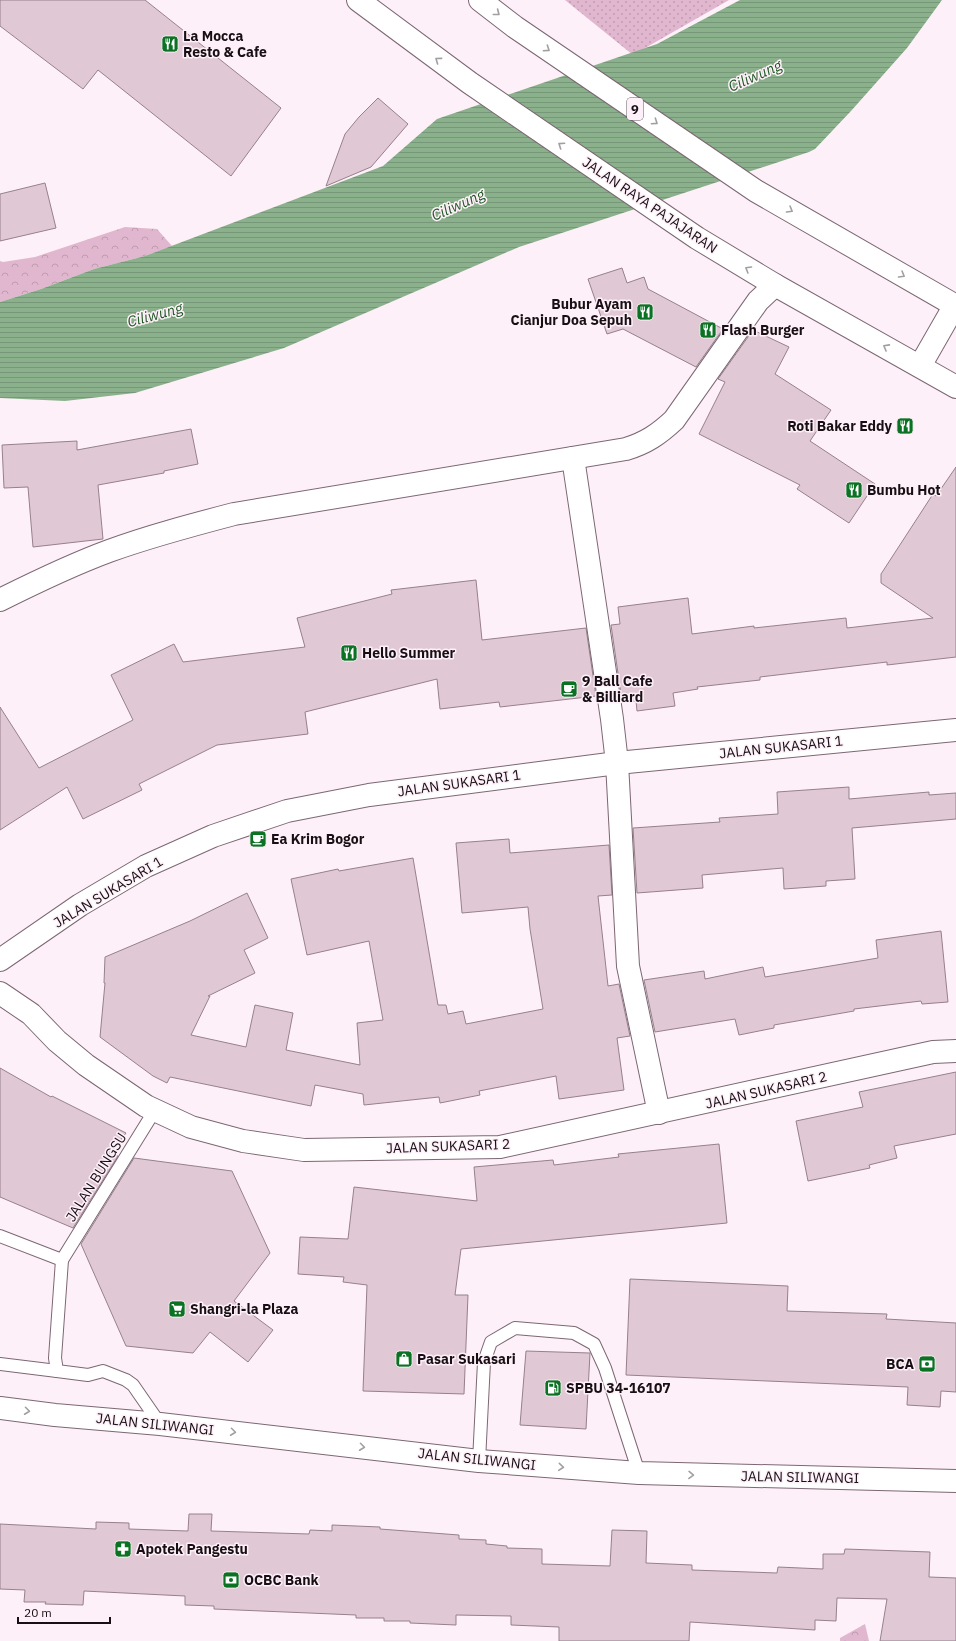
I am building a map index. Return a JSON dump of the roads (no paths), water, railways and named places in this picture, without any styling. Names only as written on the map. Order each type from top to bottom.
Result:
[{"type":"main road","name":"JALAN RAYA PAJAJARAN","points":[[358,0],[470,83],[697,238],[775,285],[956,387]]},
{"type":"main road","name":"9","points":[[480,0],[515,27],[756,191],[955,306]]},
{"type":"main road","points":[[0,600],[53,574],[109,551],[171,530],[234,514],[626,449],[639,445],[662,431],[674,420],[758,301],[775,285]]},
{"type":"main road","points":[[920,366],[955,306]]},
{"type":"main road","points":[[573,458],[612,719],[617,763],[628,966],[659,1113]]},
{"type":"main road","name":"JALAN SUKASARI 1","points":[[0,960],[80,905],[146,866],[213,836],[287,811],[369,795],[617,763],[956,730]]},
{"type":"main road","name":"JALAN SUKASARI 2","points":[[0,993],[31,1014],[57,1041],[86,1065],[146,1106],[191,1127],[243,1141],[304,1150],[500,1147],[933,1052],[956,1051]]},
{"type":"main road","name":"JALAN SILIWANGI","points":[[0,1408],[55,1415],[160,1424],[479,1461],[639,1473],[956,1481]]},
{"type":"lane","name":"JALAN BUNGSU","points":[[57,1371],[55,1358],[62,1260],[155,1110]]},
{"type":"lane","points":[[0,1236],[62,1260]]},
{"type":"lane","points":[[479,1461],[484,1362],[491,1342],[515,1328],[574,1333],[594,1344],[605,1368],[639,1473]]},
{"type":"lane","points":[[0,1364],[88,1375],[103,1371],[126,1380],[133,1385],[160,1424]]},
{"type":"water","name":"Ciliwung","points":[[740,0],[942,0],[907,48],[851,111],[815,149],[809,152],[519,247],[284,348],[135,393],[65,401],[0,398],[0,302],[41,289],[94,269],[145,256],[383,166],[437,119],[657,44]]},
{"type":"place","name":"La Mocca Resto & Cafe","points":[[170,44]]},
{"type":"place","name":"Bubur Ayam Cianjur Doa Sepuh","points":[[645,312]]},
{"type":"place","name":"Flash Burger","points":[[708,330]]},
{"type":"place","name":"Roti Bakar Eddy","points":[[905,426]]},
{"type":"place","name":"Bumbu Hot","points":[[854,490]]},
{"type":"place","name":"Hello Summer","points":[[349,653]]},
{"type":"place","name":"9 Ball Cafe & Billiard","points":[[569,689]]},
{"type":"place","name":"Ea Krim Bogor","points":[[258,839]]},
{"type":"place","name":"Shangri-la Plaza","points":[[177,1309]]},
{"type":"place","name":"Pasar Sukasari","points":[[404,1359]]},
{"type":"place","name":"BCA","points":[[927,1364]]},
{"type":"place","name":"SPBU 34-16107","points":[[553,1388]]},
{"type":"place","name":"Apotek Pangestu","points":[[123,1549]]},
{"type":"place","name":"OCBC Bank","points":[[231,1580]]}]
